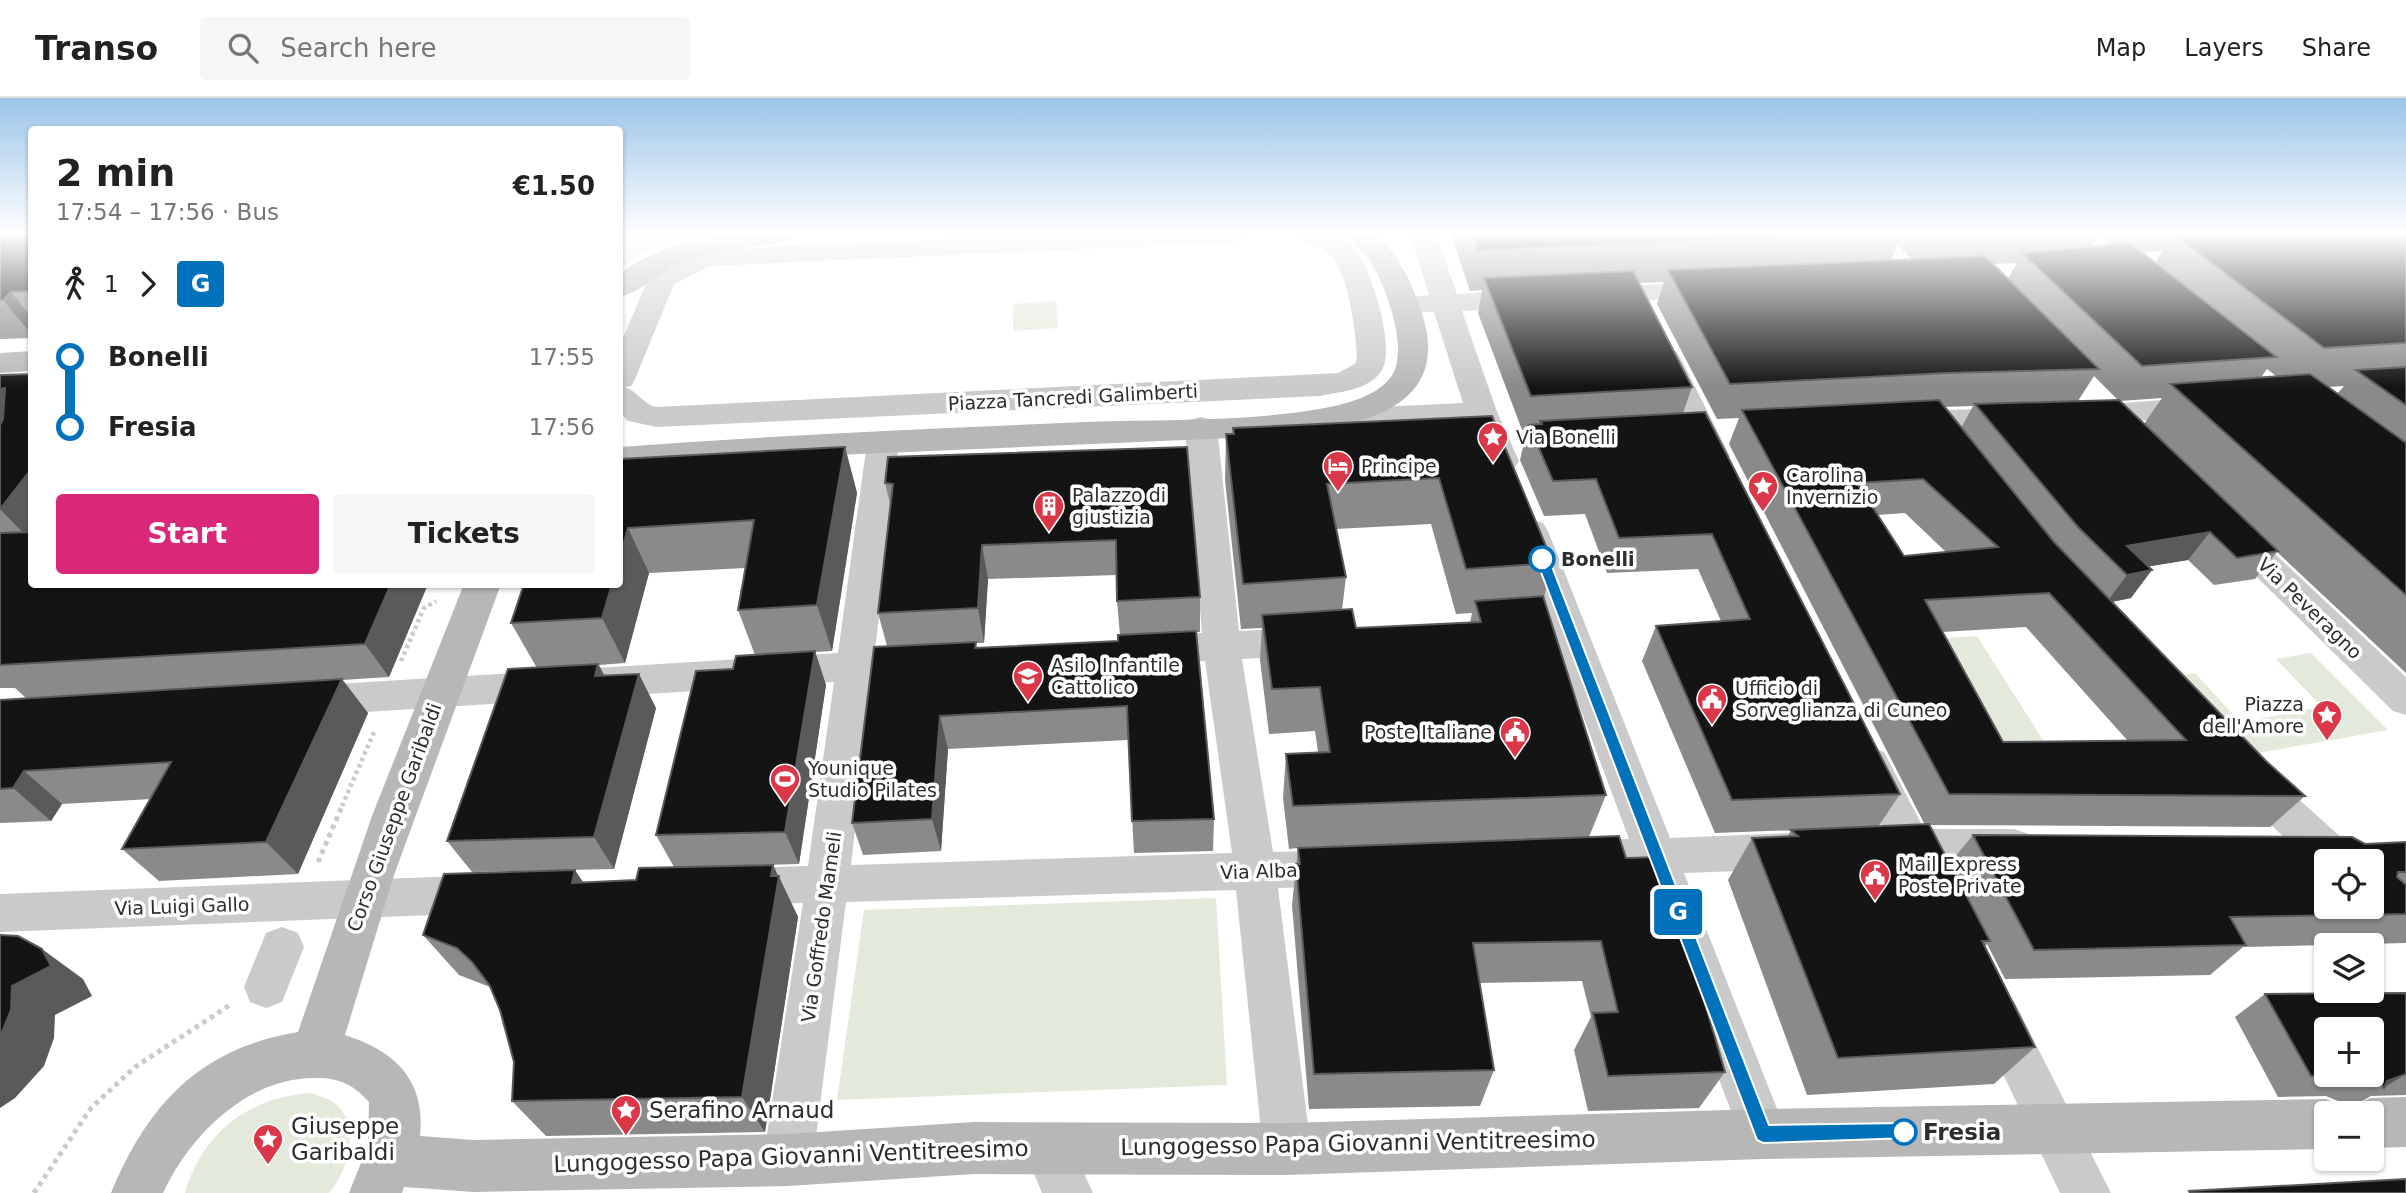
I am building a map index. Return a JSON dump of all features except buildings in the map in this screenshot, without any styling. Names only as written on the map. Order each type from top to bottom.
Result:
[{"type":"street","points":[[623,372],[659,285]]},
{"type":"street","name":"Piazza Tancredi Galimberti","points":[[623,399],[639,414],[657,417],[1320,386],[1347,381],[1365,373],[1372,363],[1371,341],[1356,285]]},
{"type":"street","name":"Piazza Tancredi Galimberti","points":[[1314,420],[1351,412],[1398,390],[1411,372],[1416,352],[1397,285]]},
{"type":"street","points":[[1439,285],[1501,433],[1568,623],[1763,1134]]},
{"type":"street","points":[[1404,305],[1736,288]]},
{"type":"street","points":[[1634,293],[1733,493]]},
{"type":"street","points":[[0,363],[28,361]]},
{"type":"street","points":[[2082,387],[2140,444]]},
{"type":"street","points":[[1876,423],[2110,415],[2230,405]]},
{"type":"street","name":"Piazza Tancredi Galimberti","points":[[623,458],[685,452],[1201,428],[1314,420],[1501,433]]},
{"type":"street","points":[[1930,420],[1955,450]]},
{"type":"street","points":[[1201,428],[1222,647],[1255,871],[1287,1149]]},
{"type":"street","name":"Piazza Tancredi Galimberti","points":[[623,433],[685,452]]},
{"type":"street","name":"Via Goffredo Mameli","points":[[788,1160],[828,885],[883,443]]},
{"type":"street","name":"Via Peveragno","points":[[2209,510],[2406,700]]},
{"type":"street","name":"Corso Giuseppe Garibaldi","points":[[316,1052],[337,975],[440,692],[464,590]]},
{"type":"street","points":[[1471,630],[1568,623]]},
{"type":"street","points":[[1117,652],[1347,638]]},
{"type":"street","points":[[263,703],[955,660]]},
{"type":"street","points":[[1856,737],[1937,895]]},
{"type":"street","points":[[2222,751],[2326,849]]},
{"type":"street","points":[[1546,861],[1912,846],[2050,848]]},
{"type":"street","points":[[2272,850],[2314,854]]},
{"type":"street","name":"Via Alba","points":[[704,888],[1380,867]]},
{"type":"street","points":[[364,898],[526,893]]},
{"type":"street","name":"Via Luigi Gallo","points":[[0,913],[364,898]]},
{"type":"street","points":[[266,988],[282,947]]},
{"type":"street","points":[[1980,981],[2087,1193]]},
{"type":"street","points":[[137,1193],[150,1163],[174,1128],[206,1097],[243,1073],[280,1058],[316,1052],[349,1057],[375,1070],[391,1094],[397,1125],[382,1177]]},
{"type":"street","points":[[2384,1123],[2406,1122]]},
{"type":"street","name":"Lungogesso Papa Giovanni Ventitreesimo","points":[[382,1177],[474,1166],[788,1160],[1047,1146],[1287,1149],[1763,1134],[2314,1124]]},
{"type":"street","points":[[1047,1146],[1068,1193]]},
{"type":"path","points":[[400,665],[424,608],[464,590]]},
{"type":"path","points":[[314,872],[378,721]]},
{"type":"path","points":[[34,1193],[91,1108],[135,1067],[220,1009],[266,988]]},
{"type":"green space","points":[[1056,301],[1058,328],[1013,331],[1013,304]]},
{"type":"green space","points":[[1977,636],[2051,753],[1982,758],[1913,640]]},
{"type":"green space","points":[[2311,653],[2388,730],[2247,755],[2177,676],[2195,673],[2240,722],[2322,707],[2276,659]]},
{"type":"green space","points":[[1216,898],[1227,1085],[837,1100],[864,910]]},
{"type":"green space","points":[[312,1093],[333,1102],[342,1111],[350,1134],[347,1160],[329,1193],[185,1193],[203,1152],[232,1122],[268,1101]]},
{"type":"bus line","name":"G","points":[[1542,559],[1763,1134],[1904,1132]]},
{"type":"place","name":"Via Bonelli","points":[[1493,464]]},
{"type":"place","name":"Principe","points":[[1338,493]]},
{"type":"place","name":"Carolina Invernizio","points":[[1763,513]]},
{"type":"place","name":"Palazzo di giustizia","points":[[1049,533]]},
{"type":"place","name":"Bonelli","points":[[1542,559]]},
{"type":"place","name":"Asilo Infantile Cattolico","points":[[1028,703]]},
{"type":"place","name":"Ufficio di Sorveglianza di Cuneo","points":[[1712,726]]},
{"type":"place","name":"Piazza dell'Amore","points":[[2327,742]]},
{"type":"place","name":"Poste Italiane","points":[[1515,759]]},
{"type":"place","name":"Younique Studio Pilates","points":[[785,806]]},
{"type":"place","name":"Mail Express Poste Private","points":[[1875,902]]},
{"type":"place","name":"Fresia","points":[[1904,1132]]},
{"type":"place","name":"Serafino Arnaud","points":[[626,1137]]},
{"type":"place","name":"Giuseppe Garibaldi","points":[[268,1166]]}]
